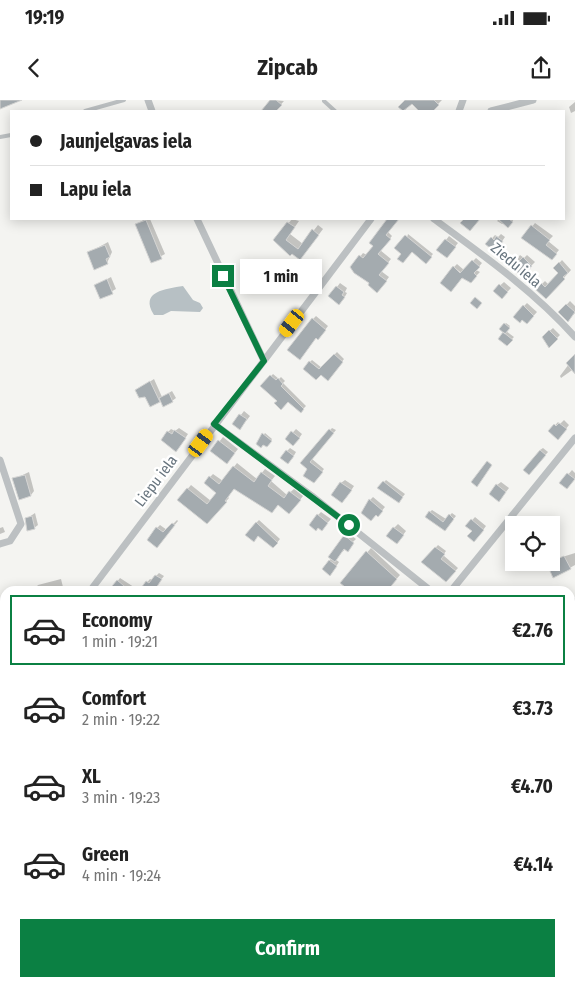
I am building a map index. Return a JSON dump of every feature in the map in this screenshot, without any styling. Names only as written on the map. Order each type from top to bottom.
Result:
[{"type":"street","points":[[495,110],[533,100]]},
{"type":"street","points":[[198,220],[264,361]]},
{"type":"street","name":"Liepu iela","points":[[94,586],[214,424],[370,220]]},
{"type":"street","name":"Ziedu iela","points":[[435,220],[482,254],[562,323],[575,337]]},
{"type":"street","points":[[214,424],[312,496],[425,586]]},
{"type":"street","points":[[455,586],[575,438]]},
{"type":"street","points":[[0,460],[21,524],[10,541],[0,544]]},
{"type":"lane","points":[[89,110],[124,100]]},
{"type":"lane","points":[[324,102],[334,110]]},
{"type":"shaded area","points":[[183,286],[193,300],[200,303],[203,308],[200,312],[171,311],[163,315],[154,315],[150,307],[152,296],[162,290]]},
{"type":"building","points":[[0,100],[22,100],[0,109]]},
{"type":"building","points":[[270,100],[276,100],[282,105],[277,110],[262,110]]},
{"type":"building","points":[[405,100],[434,100],[439,105],[434,110],[418,110],[412,104],[404,110],[398,107]]},
{"type":"building","points":[[146,220],[162,259],[151,263],[135,224]]},
{"type":"building","points":[[386,220],[398,220],[386,235],[391,239],[378,254],[389,263],[379,275],[387,281],[377,293],[368,285],[369,283],[354,273],[350,267],[359,255],[363,258],[373,246],[369,243]]},
{"type":"building","points":[[463,220],[479,220],[470,231],[460,223]]},
{"type":"building","points":[[499,220],[510,220],[513,222],[508,228]]},
{"type":"building","points":[[287,222],[295,227],[286,240],[298,249],[312,229],[319,235],[300,260],[292,254],[290,256],[273,240]]},
{"type":"building","points":[[531,225],[550,240],[546,245],[557,254],[552,260],[521,238]]},
{"type":"building","points":[[405,235],[432,257],[426,264],[412,252],[403,263],[397,259],[401,254],[394,248]]},
{"type":"building","points":[[496,236],[503,241],[495,252],[485,244],[491,237],[494,240]]},
{"type":"building","points":[[445,239],[456,247],[447,258],[436,250]]},
{"type":"building","points":[[105,245],[110,257],[106,259],[108,264],[94,270],[87,252]]},
{"type":"building","points":[[523,257],[532,266],[522,277],[510,265],[516,258],[519,261]]},
{"type":"building","points":[[472,260],[480,267],[474,273],[477,276],[471,283],[462,278],[451,292],[440,283],[453,266],[460,273]]},
{"type":"building","points":[[559,262],[568,273],[563,277],[565,279],[546,299],[535,289],[541,283],[545,287],[558,273],[553,268]]},
{"type":"building","points":[[107,279],[113,294],[100,299],[94,285]]},
{"type":"building","points":[[499,284],[508,292],[502,299],[493,291]]},
{"type":"building","points":[[336,286],[344,292],[342,295],[345,297],[339,305],[328,296]]},
{"type":"building","points":[[475,297],[482,303],[477,309],[470,303]]},
{"type":"building","points":[[566,304],[575,312],[568,322],[558,312]]},
{"type":"building","points":[[523,305],[534,316],[527,324],[522,320],[520,323],[513,317]]},
{"type":"building","points":[[312,318],[326,330],[318,340],[316,338],[300,360],[287,350]]},
{"type":"building","points":[[504,323],[510,328],[505,334],[499,329]]},
{"type":"building","points":[[549,330],[558,339],[549,348],[542,337]]},
{"type":"building","points":[[503,332],[513,340],[507,346],[498,339]]},
{"type":"building","points":[[334,354],[343,362],[328,381],[321,375],[316,380],[303,369],[309,361],[319,369]]},
{"type":"building","points":[[575,354],[575,374],[566,363]]},
{"type":"building","points":[[270,375],[276,380],[278,378],[283,384],[281,386],[304,409],[301,413],[288,402],[281,410],[274,403],[277,401],[260,386]]},
{"type":"building","points":[[150,381],[160,402],[150,407],[145,397],[139,398],[135,390]]},
{"type":"building","points":[[169,393],[173,402],[163,407],[159,398]]},
{"type":"building","points":[[239,414],[247,419],[240,430],[232,424]]},
{"type":"building","points":[[559,423],[567,429],[558,440],[548,431],[554,424],[556,426]]},
{"type":"building","points":[[329,429],[334,433],[310,462],[323,472],[314,483],[303,476],[307,469],[300,463]]},
{"type":"building","points":[[174,430],[186,438],[176,452],[161,440],[167,431],[172,434]]},
{"type":"building","points":[[291,431],[300,438],[293,446],[285,439]]},
{"type":"building","points":[[262,433],[272,441],[267,447],[263,445],[261,448],[256,444]]},
{"type":"building","points":[[218,440],[235,453],[227,464],[210,451]]},
{"type":"building","points":[[286,450],[294,456],[288,464],[280,458]]},
{"type":"building","points":[[540,450],[546,455],[529,475],[523,470]]},
{"type":"building","points":[[487,461],[492,465],[477,487],[471,482]]},
{"type":"building","points":[[233,466],[254,482],[261,472],[272,480],[268,486],[284,498],[289,491],[301,500],[289,514],[278,505],[272,513],[234,489],[225,501],[227,502],[207,524],[177,500],[187,488],[207,504],[216,493],[204,483],[209,476],[219,484]]},
{"type":"building","points":[[567,473],[575,479],[567,489],[559,483]]},
{"type":"building","points":[[25,475],[31,496],[19,500],[12,478]]},
{"type":"building","points":[[383,481],[403,497],[399,503],[377,488]]},
{"type":"building","points":[[340,482],[352,490],[342,503],[331,495]]},
{"type":"building","points":[[496,484],[506,492],[499,502],[489,494]]},
{"type":"building","points":[[369,499],[383,511],[371,521],[361,513]]},
{"type":"building","points":[[429,511],[443,522],[449,514],[454,519],[445,531],[425,517]]},
{"type":"building","points":[[317,514],[328,523],[322,531],[318,528],[316,531],[309,525]]},
{"type":"building","points":[[32,516],[35,529],[27,531],[25,518]]},
{"type":"building","points":[[471,519],[484,530],[474,542],[467,536],[472,531],[465,526]]},
{"type":"building","points":[[256,522],[278,543],[273,548],[258,536],[254,542],[245,535]]},
{"type":"building","points":[[172,523],[175,525],[157,548],[147,540],[156,527],[163,532]]},
{"type":"building","points":[[393,527],[404,535],[397,544],[386,536]]},
{"type":"building","points":[[344,535],[354,543],[348,552],[344,549],[335,562],[328,557]]},
{"type":"building","points":[[435,547],[445,554],[441,559],[456,571],[446,582],[421,562]]},
{"type":"building","points":[[366,551],[397,579],[391,586],[344,586],[340,583]]},
{"type":"building","points":[[564,556],[571,569],[553,578],[550,571],[560,571],[560,558]]},
{"type":"building","points":[[329,560],[337,566],[330,576],[322,569]]},
{"type":"building","points":[[155,575],[162,579],[157,586],[142,586],[146,581],[149,583]]},
{"type":"building","points":[[117,580],[124,586],[112,586]]},
{"type":"route","points":[[223,276],[264,361],[214,424],[349,525]]}]
